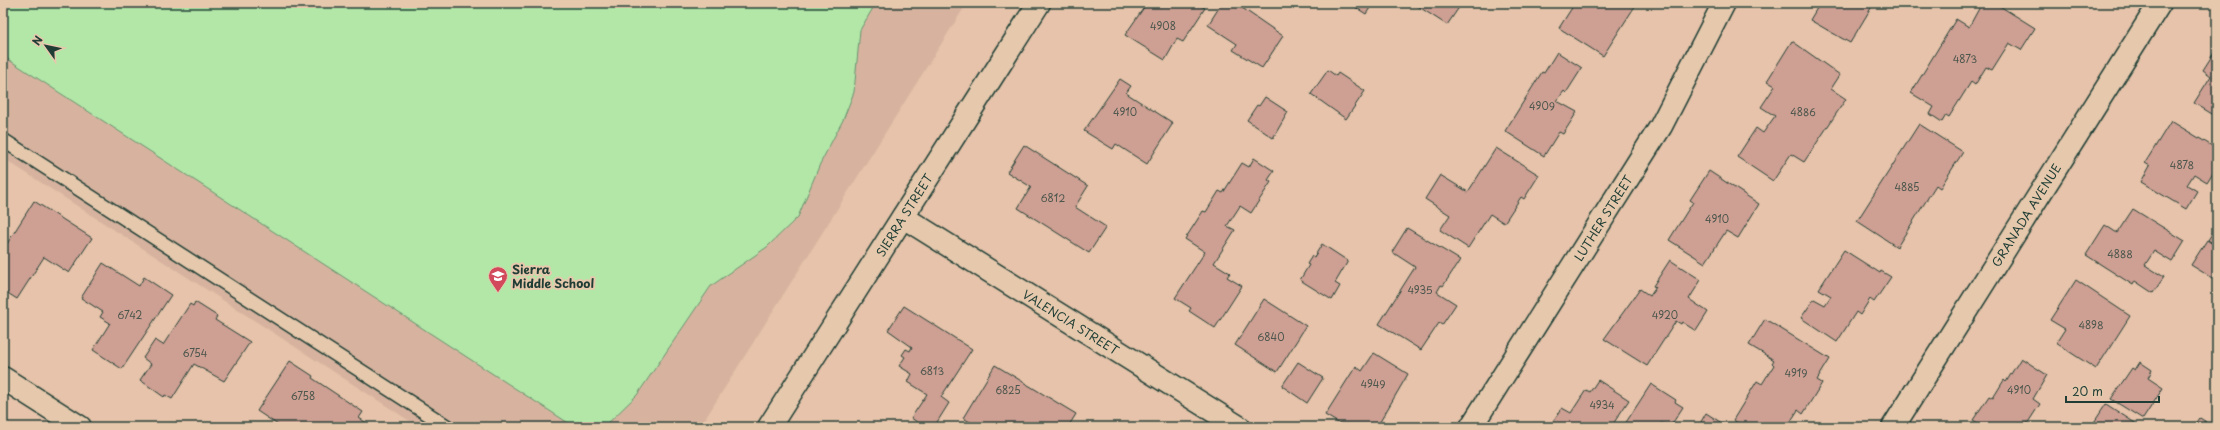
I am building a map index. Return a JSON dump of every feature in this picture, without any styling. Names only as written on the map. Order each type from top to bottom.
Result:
[{"type":"street","name":"SIERRA STREET","points":[[769,427],[1039,3]]},
{"type":"street","name":"LUTHER STREET","points":[[1471,427],[1661,126],[1724,3]]},
{"type":"street","name":"GRANADA AVENUE","points":[[1893,427],[2160,3]]},
{"type":"street","name":"VALENCIA STREET","points":[[903,217],[1239,427]]},
{"type":"street","points":[[3,378],[80,427]]},
{"type":"lane","points":[[3,140],[448,427]]},
{"type":"shaded area","name":"Sierra Middle School","points":[[3,3],[967,3],[700,427],[419,427],[3,158]]},
{"type":"green space","name":"Sierra Middle School","points":[[3,3],[876,3],[860,30],[854,92],[843,120],[820,164],[798,217],[767,247],[711,286],[637,395],[604,427],[573,426],[3,56]]},
{"type":"building","points":[[1147,3],[1200,3],[1199,5],[1205,8],[1183,42],[1177,39],[1165,60],[1125,35]]},
{"type":"building","points":[[1222,3],[1235,3],[1283,36],[1262,68],[1233,50],[1237,44],[1208,25]]},
{"type":"building","points":[[1349,3],[1373,3],[1366,14]]},
{"type":"building","points":[[1413,3],[1462,3],[1447,25]]},
{"type":"building","points":[[1575,3],[1637,3],[1603,56],[1559,28]]},
{"type":"building","points":[[1820,3],[1874,3],[1850,43],[1810,20]]},
{"type":"building","points":[[1982,3],[1995,3],[2035,28],[2021,50],[2009,43],[1992,70],[1986,67],[1975,85],[1971,82],[1949,117],[1946,115],[1942,122],[1930,114],[1934,107],[1911,93],[1956,19],[1969,27]]},
{"type":"building","points":[[1792,41],[1840,75],[1831,89],[1846,99],[1804,162],[1791,154],[1773,181],[1737,157],[1756,128],[1763,133],[1775,116],[1761,107],[1775,86],[1767,81]]},
{"type":"building","points":[[2217,48],[2217,117],[2194,103],[2211,76],[2203,70]]},
{"type":"building","points":[[1557,52],[1582,68],[1566,93],[1564,91],[1557,101],[1577,112],[1563,134],[1559,132],[1544,156],[1505,131],[1542,72],[1544,73]]},
{"type":"building","points":[[1328,70],[1336,76],[1338,73],[1365,91],[1346,119],[1311,94]]},
{"type":"building","points":[[1120,79],[1131,86],[1126,93],[1173,123],[1147,164],[1116,144],[1113,149],[1084,131]]},
{"type":"building","points":[[1265,97],[1288,112],[1273,138],[1247,120],[1257,105],[1259,106]]},
{"type":"building","points":[[2171,121],[2217,149],[2217,166],[2207,182],[2194,174],[2187,185],[2197,191],[2186,209],[2141,182],[2150,166],[2145,163]]},
{"type":"building","points":[[1919,124],[1963,152],[1940,188],[1936,185],[1897,247],[1857,221]]},
{"type":"building","points":[[1024,145],[1088,186],[1075,207],[1106,227],[1089,253],[1018,208],[1031,187],[1007,172]]},
{"type":"building","points":[[1496,148],[1539,175],[1524,199],[1521,197],[1504,223],[1490,214],[1468,248],[1440,230],[1450,215],[1425,199],[1440,175],[1468,192]]},
{"type":"building","points":[[1254,158],[1274,171],[1268,180],[1271,182],[1251,213],[1240,206],[1227,226],[1235,230],[1214,263],[1230,273],[1227,277],[1242,286],[1215,328],[1189,311],[1191,308],[1175,298],[1205,252],[1185,239],[1203,211],[1206,212],[1219,191],[1223,193],[1242,163],[1249,167]]},
{"type":"building","points":[[1709,171],[1759,204],[1738,238],[1726,231],[1705,263],[1669,240],[1693,202],[1690,200]]},
{"type":"building","points":[[34,201],[92,238],[69,273],[44,257],[17,299],[3,290],[3,250]]},
{"type":"building","points":[[2133,209],[2185,241],[2172,262],[2154,251],[2145,265],[2164,277],[2153,293],[2135,281],[2133,285],[2086,255],[2105,225],[2117,233]]},
{"type":"building","points":[[2217,226],[2217,246],[2208,240]]},
{"type":"building","points":[[1407,228],[1460,260],[1443,286],[1441,285],[1437,292],[1456,304],[1442,325],[1439,323],[1421,350],[1379,324],[1415,267],[1392,252]]},
{"type":"building","points":[[2207,240],[2217,247],[2217,281],[2191,265]]},
{"type":"building","points":[[1322,244],[1348,261],[1335,283],[1340,286],[1332,300],[1300,280],[1309,265],[1307,264],[1312,256],[1314,257]]},
{"type":"building","points":[[1844,250],[1880,273],[1881,271],[1891,277],[1874,302],[1870,299],[1860,315],[1856,312],[1837,342],[1801,318],[1814,299],[1825,305],[1831,296],[1819,289]]},
{"type":"building","points":[[1670,260],[1701,280],[1689,299],[1708,312],[1696,331],[1682,322],[1681,324],[1676,321],[1647,366],[1604,339],[1640,289],[1650,296],[1656,287],[1653,286]]},
{"type":"building","points":[[103,263],[139,286],[144,277],[171,295],[122,369],[93,350],[110,323],[100,317],[103,312],[81,298]]},
{"type":"building","points":[[2076,280],[2130,316],[2096,369],[2056,343],[2065,329],[2050,320]]},
{"type":"building","points":[[1264,299],[1306,326],[1277,372],[1235,345]]},
{"type":"building","points":[[195,302],[217,316],[215,320],[250,342],[224,381],[194,364],[172,399],[165,395],[164,397],[140,380],[151,364],[143,358],[155,340],[163,345],[190,304],[193,306]]},
{"type":"building","points":[[904,306],[972,349],[941,397],[949,403],[934,427],[925,427],[911,418],[927,394],[908,382],[912,374],[899,366],[905,357],[902,355],[906,349],[910,351],[912,347],[888,330]]},
{"type":"building","points":[[1765,319],[1830,359],[1817,380],[1822,383],[1803,414],[1798,410],[1787,427],[1745,427],[1733,420],[1757,381],[1762,384],[1774,365],[1772,363],[1774,360],[1749,345]]},
{"type":"building","points":[[1374,353],[1408,374],[1377,427],[1345,427],[1325,415],[1356,366],[1362,371]]},
{"type":"building","points":[[2021,358],[2047,375],[2033,399],[2040,404],[2025,427],[1984,427],[1973,420],[1989,396],[1993,398],[2004,380],[2006,382]]},
{"type":"building","points":[[290,361],[313,376],[312,378],[363,412],[359,418],[373,427],[281,427],[257,411]]},
{"type":"building","points":[[1298,362],[1323,378],[1307,403],[1282,386]]},
{"type":"building","points":[[2140,362],[2152,370],[2148,378],[2163,388],[2143,419],[2111,399],[2132,368],[2135,370]]},
{"type":"building","points":[[995,365],[1076,414],[1068,427],[979,427],[963,418]]},
{"type":"building","points":[[1598,380],[1629,400],[1611,427],[1549,427],[1562,408],[1571,413],[1586,390],[1590,392]]},
{"type":"building","points":[[1651,384],[1676,400],[1675,402],[1683,407],[1670,427],[1661,423],[1658,427],[1623,427]]},
{"type":"building","points":[[2106,404],[2135,423],[2132,427],[2091,427]]},
{"type":"building","points":[[1706,413],[1728,427],[1698,427]]},
{"type":"building","points":[[2200,418],[2214,427],[2194,427]]},
{"type":"place","name":"Sierra Middle School","points":[[498,293]]}]
